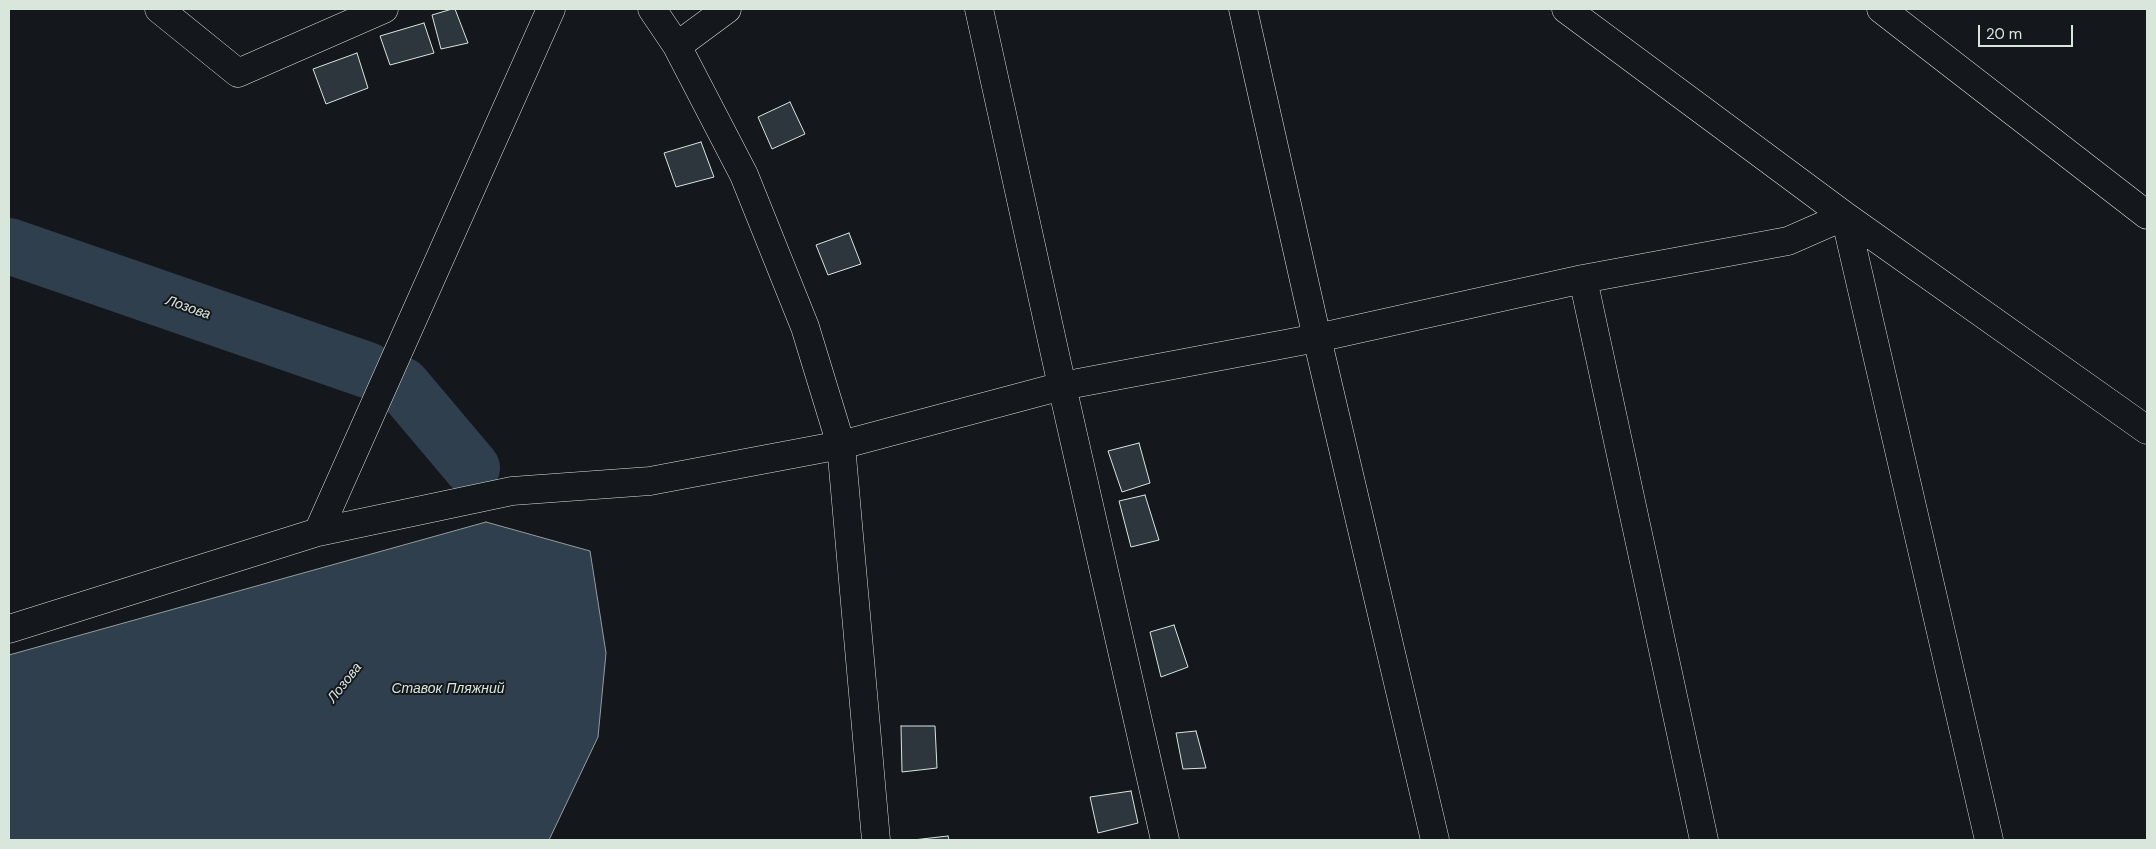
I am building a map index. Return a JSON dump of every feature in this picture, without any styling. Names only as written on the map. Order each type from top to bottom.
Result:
[{"type":"street","points":[[158,9],[238,73],[384,9]]},
{"type":"street","points":[[318,532],[551,9]]},
{"type":"street","points":[[652,9],[677,46],[744,175],[805,327],[841,445],[876,840]]},
{"type":"street","points":[[677,46],[727,9]]},
{"type":"street","points":[[979,9],[1165,840]]},
{"type":"street","points":[[1243,9],[1317,338],[1435,840]]},
{"type":"street","points":[[1566,9],[1845,216],[2147,430]]},
{"type":"street","points":[[1881,9],[2147,215]]},
{"type":"street","points":[[9,629],[318,532],[512,491],[650,481],[841,445],[1062,386],[1317,338],[1583,279],[1788,241],[1845,216]]},
{"type":"street","points":[[1845,216],[1989,840]]},
{"type":"street","points":[[1583,279],[1704,840]]},
{"type":"water","name":"Ставок Пляжний","points":[[486,522],[590,551],[606,653],[598,737],[549,840],[9,840],[9,655]]},
{"type":"building","points":[[455,9],[468,43],[441,49],[432,15]]},
{"type":"building","points":[[424,23],[434,53],[390,65],[380,36]]},
{"type":"building","points":[[357,53],[368,88],[326,104],[313,69]]},
{"type":"building","points":[[790,102],[805,134],[772,149],[758,117]]},
{"type":"building","points":[[701,142],[714,177],[676,187],[664,153]]},
{"type":"building","points":[[849,233],[861,264],[828,275],[816,245]]},
{"type":"building","points":[[1139,443],[1150,483],[1122,492],[1108,451]]},
{"type":"building","points":[[1145,495],[1159,540],[1131,547],[1119,501]]},
{"type":"building","points":[[1174,625],[1188,667],[1161,677],[1150,632]]},
{"type":"building","points":[[901,726],[935,726],[937,768],[902,772]]},
{"type":"building","points":[[1196,731],[1206,768],[1183,769],[1176,733]]},
{"type":"building","points":[[1131,791],[1138,823],[1098,833],[1090,797]]},
{"type":"building","points":[[948,836],[949,840],[913,840]]},
{"type":"waterway","name":"Лозова","points":[[9,246],[367,370]]},
{"type":"waterway","name":"Лозова","points":[[402,385],[472,468]]}]
